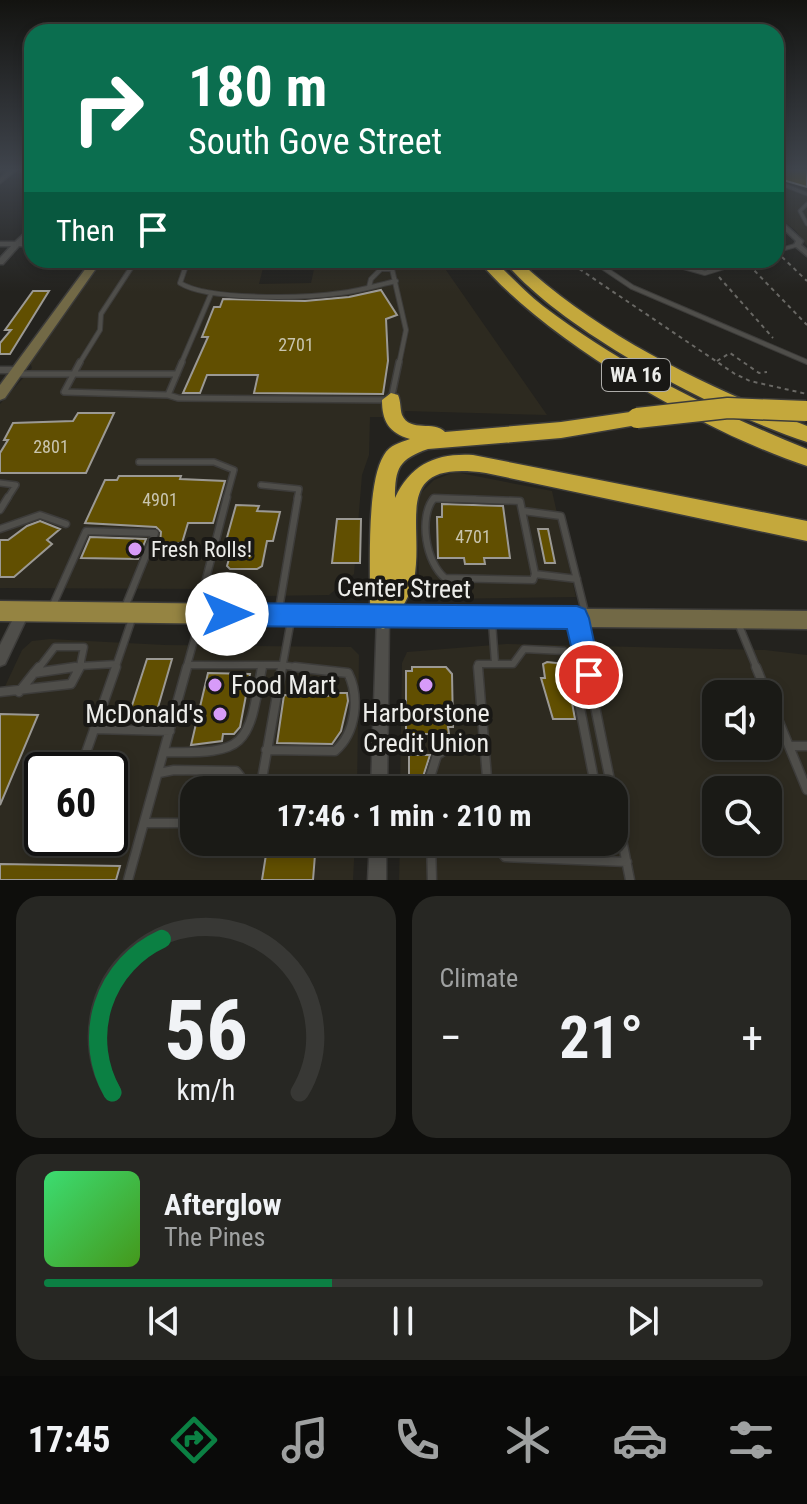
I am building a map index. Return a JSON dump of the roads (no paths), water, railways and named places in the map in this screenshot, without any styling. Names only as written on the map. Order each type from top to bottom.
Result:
[{"type":"highway","name":"WA 16","points":[[494,268],[538,309],[635,374],[737,428],[807,458]]},
{"type":"highway","name":"WA 16","points":[[520,268],[556,301],[653,363],[807,434]]},
{"type":"highway","points":[[391,400],[392,418],[408,431],[472,437]]},
{"type":"highway","points":[[383,616],[386,469],[401,450],[472,437],[561,430],[637,418],[728,408],[807,405]]},
{"type":"highway","points":[[383,616],[402,581],[408,489],[416,478],[437,465],[466,462],[486,465],[807,531]]},
{"type":"main road","points":[[0,395],[91,268]]},
{"type":"main road","name":"Center Street","points":[[0,611],[807,620]]},
{"type":"street","points":[[784,225],[797,236],[800,241],[797,245],[807,254]]},
{"type":"street","points":[[0,262],[24,236]]},
{"type":"street","points":[[0,244],[24,244]]},
{"type":"street","points":[[0,370],[17,372]]},
{"type":"street","points":[[0,659],[24,611]]},
{"type":"street","points":[[379,776],[383,616]]},
{"type":"street","points":[[377,880],[378,856]]},
{"type":"lane","points":[[784,249],[797,245]]},
{"type":"lane","points":[[130,268],[101,314],[101,328],[63,389],[65,393],[168,395],[178,398],[391,400],[406,330],[392,269],[384,268],[371,279],[369,287]]},
{"type":"lane","points":[[184,268],[181,286],[187,291],[211,294],[337,294],[396,281]]},
{"type":"lane","points":[[604,268],[632,287],[807,362]]},
{"type":"lane","points":[[687,268],[705,273],[721,268]]},
{"type":"lane","points":[[168,395],[211,294]]},
{"type":"lane","points":[[17,372],[177,374]]},
{"type":"lane","points":[[128,880],[188,665],[234,470],[214,462],[139,462]]},
{"type":"lane","points":[[0,483],[16,485],[0,510]]},
{"type":"lane","points":[[261,485],[299,489],[280,665],[262,776]]},
{"type":"lane","points":[[434,498],[516,499],[523,511],[535,574],[533,580],[445,578],[438,575],[429,557],[428,505],[434,498]]},
{"type":"lane","points":[[523,511],[561,516],[577,579],[610,776]]},
{"type":"lane","points":[[0,529],[39,513],[49,514],[66,524]]},
{"type":"lane","points":[[50,611],[86,531],[155,533],[147,560],[136,576],[117,664],[86,752]]},
{"type":"lane","points":[[535,574],[577,579]]},
{"type":"lane","points":[[492,617],[495,663]]},
{"type":"lane","points":[[736,618],[762,680]]},
{"type":"lane","points":[[0,692],[19,692],[71,684],[80,666],[84,647],[55,647],[19,692]]},
{"type":"lane","points":[[487,776],[478,664],[513,664],[524,649],[556,649],[564,651],[570,658],[593,776]]},
{"type":"lane","points":[[34,673],[117,664]]},
{"type":"lane","points":[[188,665],[280,665],[348,673],[354,684],[351,729],[345,746],[335,751],[266,750]]},
{"type":"lane","points":[[165,752],[215,753],[237,745],[251,727],[262,665]]},
{"type":"lane","points":[[94,729],[170,731]]},
{"type":"lane","points":[[782,729],[807,790]]},
{"type":"lane","points":[[430,776],[437,755],[458,742],[483,741]]},
{"type":"lane","points":[[789,746],[807,746]]},
{"type":"lane","points":[[159,773],[174,770],[236,771],[240,776]]},
{"type":"lane","points":[[146,823],[180,823]]},
{"type":"lane","points":[[432,856],[432,880]]},
{"type":"lane","points":[[504,856],[627,862]]},
{"type":"lane","points":[[626,856],[630,880]]},
{"type":"place","name":"Fresh Rolls!","points":[[135,549]]},
{"type":"place","name":"Food Mart","points":[[215,685]]},
{"type":"place","name":"Harborstone Credit Union","points":[[426,685]]},
{"type":"place","name":"McDonald's","points":[[220,714]]}]
